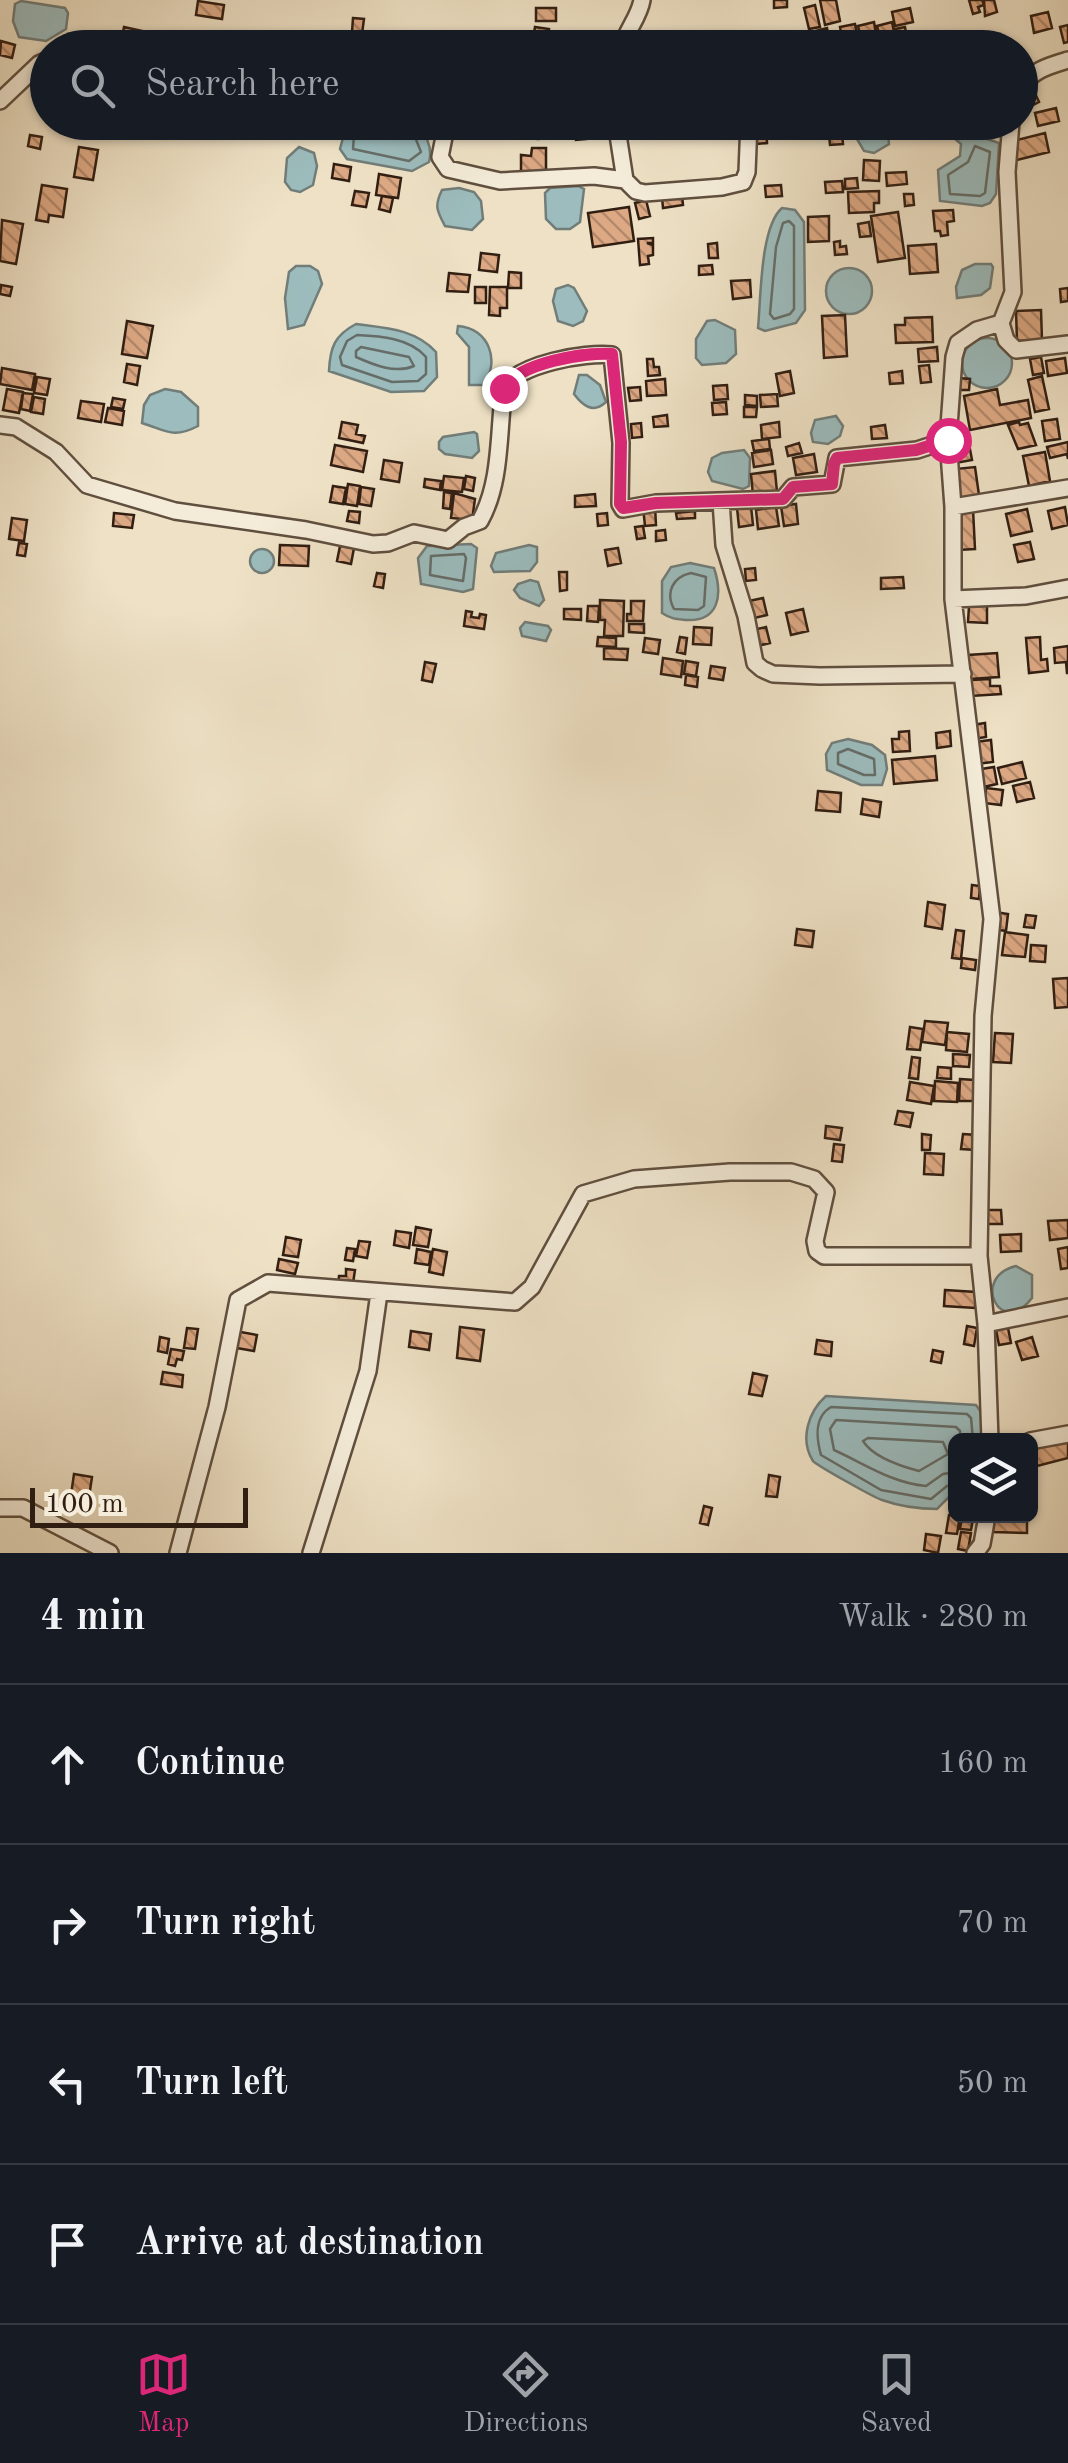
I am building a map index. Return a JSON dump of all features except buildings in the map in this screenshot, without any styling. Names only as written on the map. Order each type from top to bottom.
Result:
[{"type":"street","points":[[627,30],[640,13],[642,0]]},
{"type":"street","points":[[1038,71],[1068,60]]},
{"type":"street","points":[[0,102],[30,73]]},
{"type":"street","points":[[444,140],[440,157],[448,169],[500,182],[594,176],[625,180]]},
{"type":"street","points":[[619,140],[625,180],[636,191],[645,193],[722,188],[742,182],[747,172],[748,140]]},
{"type":"street","points":[[990,1433],[979,1256],[983,1016],[992,919],[953,599],[948,440],[958,343],[977,330],[1001,323],[1011,305],[1009,140]]},
{"type":"street","points":[[1001,323],[1006,340],[1016,350],[1068,344]]},
{"type":"street","points":[[0,425],[16,428],[56,452],[87,485],[175,511],[372,544],[388,543],[414,533],[448,540],[464,527],[480,522],[488,507],[504,388],[510,377],[564,358],[610,354],[621,442],[621,507],[783,499],[793,487],[832,484],[837,458],[916,450],[948,440]]},
{"type":"street","points":[[953,506],[1068,488]]},
{"type":"street","points":[[720,502],[724,544],[746,616],[755,663],[762,669],[774,674],[820,676],[963,674]]},
{"type":"street","points":[[953,599],[1026,596],[1068,588]]},
{"type":"street","points":[[178,1553],[217,1407],[238,1300],[268,1283],[515,1302],[532,1287],[583,1194],[634,1179],[730,1172],[791,1172],[814,1179],[826,1192],[815,1240],[817,1251],[824,1256],[979,1256]]},
{"type":"street","points":[[310,1553],[368,1371],[379,1293]]},
{"type":"street","points":[[986,1324],[1068,1307]]},
{"type":"street","points":[[1038,1440],[1068,1434]]},
{"type":"street","points":[[0,1508],[23,1508],[110,1553]]},
{"type":"street","points":[[975,1553],[982,1544],[986,1523]]},
{"type":"water","points":[[21,1],[65,8],[66,29],[30,30],[30,39],[19,37],[13,21],[15,4]]},
{"type":"water","points":[[342,140],[427,140],[430,156],[429,162],[412,171],[347,159],[340,149]]},
{"type":"water","points":[[858,140],[889,140],[889,144],[874,153],[864,151]]},
{"type":"water","points":[[956,140],[999,143],[996,194],[990,203],[982,206],[940,201],[938,170],[960,156],[961,144]]},
{"type":"water","points":[[299,147],[314,153],[317,166],[313,185],[300,192],[291,190],[285,182],[287,158]]},
{"type":"water","points":[[459,188],[474,192],[481,201],[483,219],[472,230],[445,226],[438,212],[442,190]]},
{"type":"water","points":[[550,188],[584,189],[580,222],[570,229],[556,229],[546,219],[545,193]]},
{"type":"water","points":[[782,208],[795,210],[804,222],[805,310],[796,323],[765,331],[758,328],[763,264],[769,231]]},
{"type":"water","points":[[975,264],[993,267],[990,288],[981,295],[957,298],[962,270]]},
{"type":"water","points":[[296,266],[310,266],[318,271],[322,284],[304,325],[288,329],[285,298],[289,272]]},
{"type":"water","points":[[849,268],[865,275],[872,291],[865,307],[849,314],[833,307],[826,291],[833,275]]},
{"type":"water","points":[[568,285],[574,288],[587,311],[583,321],[573,326],[558,321],[553,301],[556,289]]},
{"type":"water","points":[[715,320],[735,330],[736,354],[726,363],[702,365],[696,358],[696,339],[707,321]]},
{"type":"water","points":[[356,324],[419,338],[436,352],[437,377],[424,391],[391,392],[329,371],[335,343]]},
{"type":"water","points":[[458,326],[478,333],[489,348],[491,366],[483,385],[469,385],[469,347],[457,333]]},
{"type":"water","points":[[987,338],[1004,346],[1012,363],[1004,380],[987,388],[970,380],[962,363],[970,346]]},
{"type":"water","points":[[579,375],[587,375],[600,385],[606,402],[593,408],[581,402],[574,394]]},
{"type":"water","points":[[165,389],[181,392],[198,407],[198,426],[176,433],[142,423],[144,405],[150,395]]},
{"type":"water","points":[[836,416],[843,426],[840,436],[828,444],[813,442],[815,420]]},
{"type":"water","points":[[474,432],[479,451],[472,458],[445,454],[439,449],[443,437]]},
{"type":"water","points":[[744,450],[750,458],[749,486],[743,489],[712,481],[708,472],[712,458]]},
{"type":"water","points":[[471,544],[477,548],[473,589],[463,592],[421,584],[418,558],[427,546]]},
{"type":"water","points":[[529,545],[537,547],[537,562],[530,571],[494,572],[491,566],[496,553]]},
{"type":"water","points":[[262,549],[274,561],[262,573],[250,561]]},
{"type":"water","points":[[690,563],[714,568],[716,605],[706,617],[671,618],[662,613],[662,581],[671,567]]},
{"type":"water","points":[[530,580],[538,582],[544,600],[539,606],[520,598],[514,590]]},
{"type":"water","points":[[525,622],[548,626],[551,630],[546,641],[522,636],[520,628]]},
{"type":"water","points":[[848,739],[872,745],[885,755],[887,769],[882,785],[861,785],[827,770],[826,754],[832,743]]},
{"type":"water","points":[[1016,1266],[1032,1275],[1032,1298],[1010,1312],[1001,1309],[992,1292],[1002,1272]]},
{"type":"water","points":[[826,1396],[976,1405],[981,1412],[982,1433],[948,1433],[948,1498],[937,1509],[909,1507],[877,1498],[813,1461],[806,1435],[815,1409]]},
{"type":"route","points":[[504,388],[510,377],[548,363],[612,354],[623,508],[656,503],[783,499],[793,487],[832,484],[837,458],[916,450],[948,440]]}]
